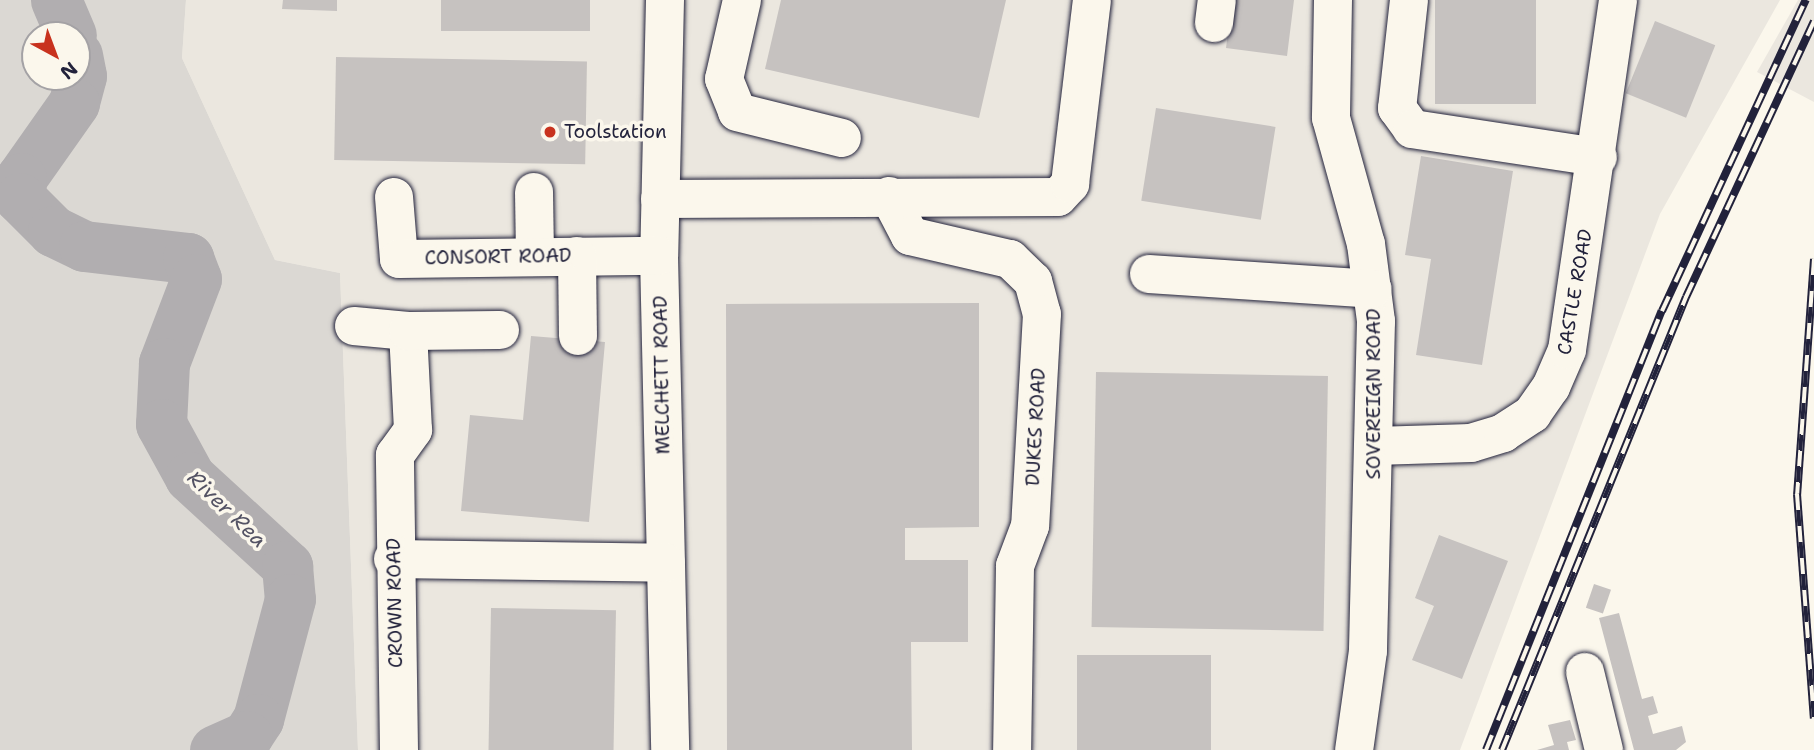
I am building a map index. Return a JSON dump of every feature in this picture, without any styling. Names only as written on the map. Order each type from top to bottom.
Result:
[{"type":"street","name":"MELCHETT ROAD","points":[[665,0],[659,256],[670,750]]},
{"type":"street","points":[[742,0],[724,79],[737,112],[842,138]]},
{"type":"street","points":[[660,199],[889,196],[1032,200],[1058,197],[1070,184],[1092,0]]},
{"type":"street","name":"SOVEREIGN ROAD","points":[[1333,0],[1331,118],[1372,289],[1376,446],[1368,651],[1354,750]]},
{"type":"street","points":[[1409,0],[1397,108],[1412,129],[1598,157]]},
{"type":"street","name":"CASTLE ROAD","points":[[1376,446],[1471,443],[1532,414],[1567,350],[1598,157],[1618,0]]},
{"type":"street","points":[[534,192],[535,257]]},
{"type":"street","name":"DUKES ROAD","points":[[889,196],[911,236],[1010,259],[1033,281],[1042,314],[1030,526],[1015,566],[1012,750]]},
{"type":"street","name":"CONSORT ROAD","points":[[394,197],[398,259],[659,256]]},
{"type":"street","points":[[577,256],[578,336]]},
{"type":"street","points":[[1149,274],[1372,289]]},
{"type":"street","points":[[354,326],[408,331],[500,330]]},
{"type":"street","name":"CROWN ROAD","points":[[399,750],[393,559],[395,455],[413,430],[408,331]]},
{"type":"street","points":[[393,559],[666,563]]},
{"type":"street","points":[[1585,672],[1604,750]]},
{"type":"shaded area","points":[[0,0],[186,0],[182,58],[275,260],[340,273],[358,750],[0,750]]},
{"type":"shaded area","points":[[186,0],[1780,0],[1660,214],[1460,750],[358,750],[340,273],[275,260],[182,58]]},
{"type":"shaded area","points":[[1798,0],[1814,0],[1814,102],[1757,72]]},
{"type":"building","points":[[283,0],[337,0],[337,11],[282,9]]},
{"type":"building","points":[[441,0],[590,0],[590,31],[441,31]]},
{"type":"building","points":[[781,0],[1006,0],[979,118],[765,69]]},
{"type":"building","points":[[1232,0],[1294,0],[1287,56],[1226,48]]},
{"type":"building","points":[[1435,0],[1536,0],[1536,104],[1435,104]]},
{"type":"building","points":[[1655,21],[1715,45],[1686,118],[1626,93]]},
{"type":"building","points":[[336,57],[587,61],[585,164],[334,160]]},
{"type":"building","points":[[1156,108],[1276,127],[1261,220],[1141,201]]},
{"type":"building","points":[[1421,156],[1513,171],[1482,365],[1416,355],[1431,259],[1405,255]]},
{"type":"building","points":[[979,303],[979,527],[905,528],[905,560],[968,560],[968,642],[911,642],[912,750],[727,750],[726,304]]},
{"type":"building","points":[[531,336],[605,342],[589,522],[461,511],[470,415],[523,420]]},
{"type":"building","points":[[1096,372],[1328,376],[1324,631],[1092,627]]},
{"type":"building","points":[[1439,535],[1508,561],[1462,679],[1412,660],[1434,606],[1415,598]]},
{"type":"building","points":[[1594,584],[1611,590],[1603,613],[1586,608]]},
{"type":"building","points":[[491,608],[616,610],[614,750],[489,750]]},
{"type":"building","points":[[1619,613],[1642,699],[1653,696],[1658,713],[1648,716],[1653,734],[1682,726],[1686,742],[1676,750],[1634,750],[1599,618]]},
{"type":"building","points":[[1077,655],[1211,655],[1211,750],[1077,750]]},
{"type":"building","points":[[1570,720],[1576,740],[1567,742],[1569,750],[1537,750],[1554,745],[1548,725]]},
{"type":"waterway","name":"River Rea","points":[[56,0],[65,21]]},
{"type":"waterway","name":"River Rea","points":[[77,91],[74,103],[21,178],[20,198],[53,231],[84,246],[188,258],[196,279],[164,363],[161,424],[190,477],[287,566],[290,599],[258,719],[247,736],[215,750]]},
{"type":"railway","points":[[1486,750],[1662,311],[1806,0]]},
{"type":"railway","points":[[1502,750],[1686,297],[1814,21]]},
{"type":"railway","points":[[1814,259],[1797,494],[1814,718]]},
{"type":"place","name":"Toolstation","points":[[550,132]]}]
